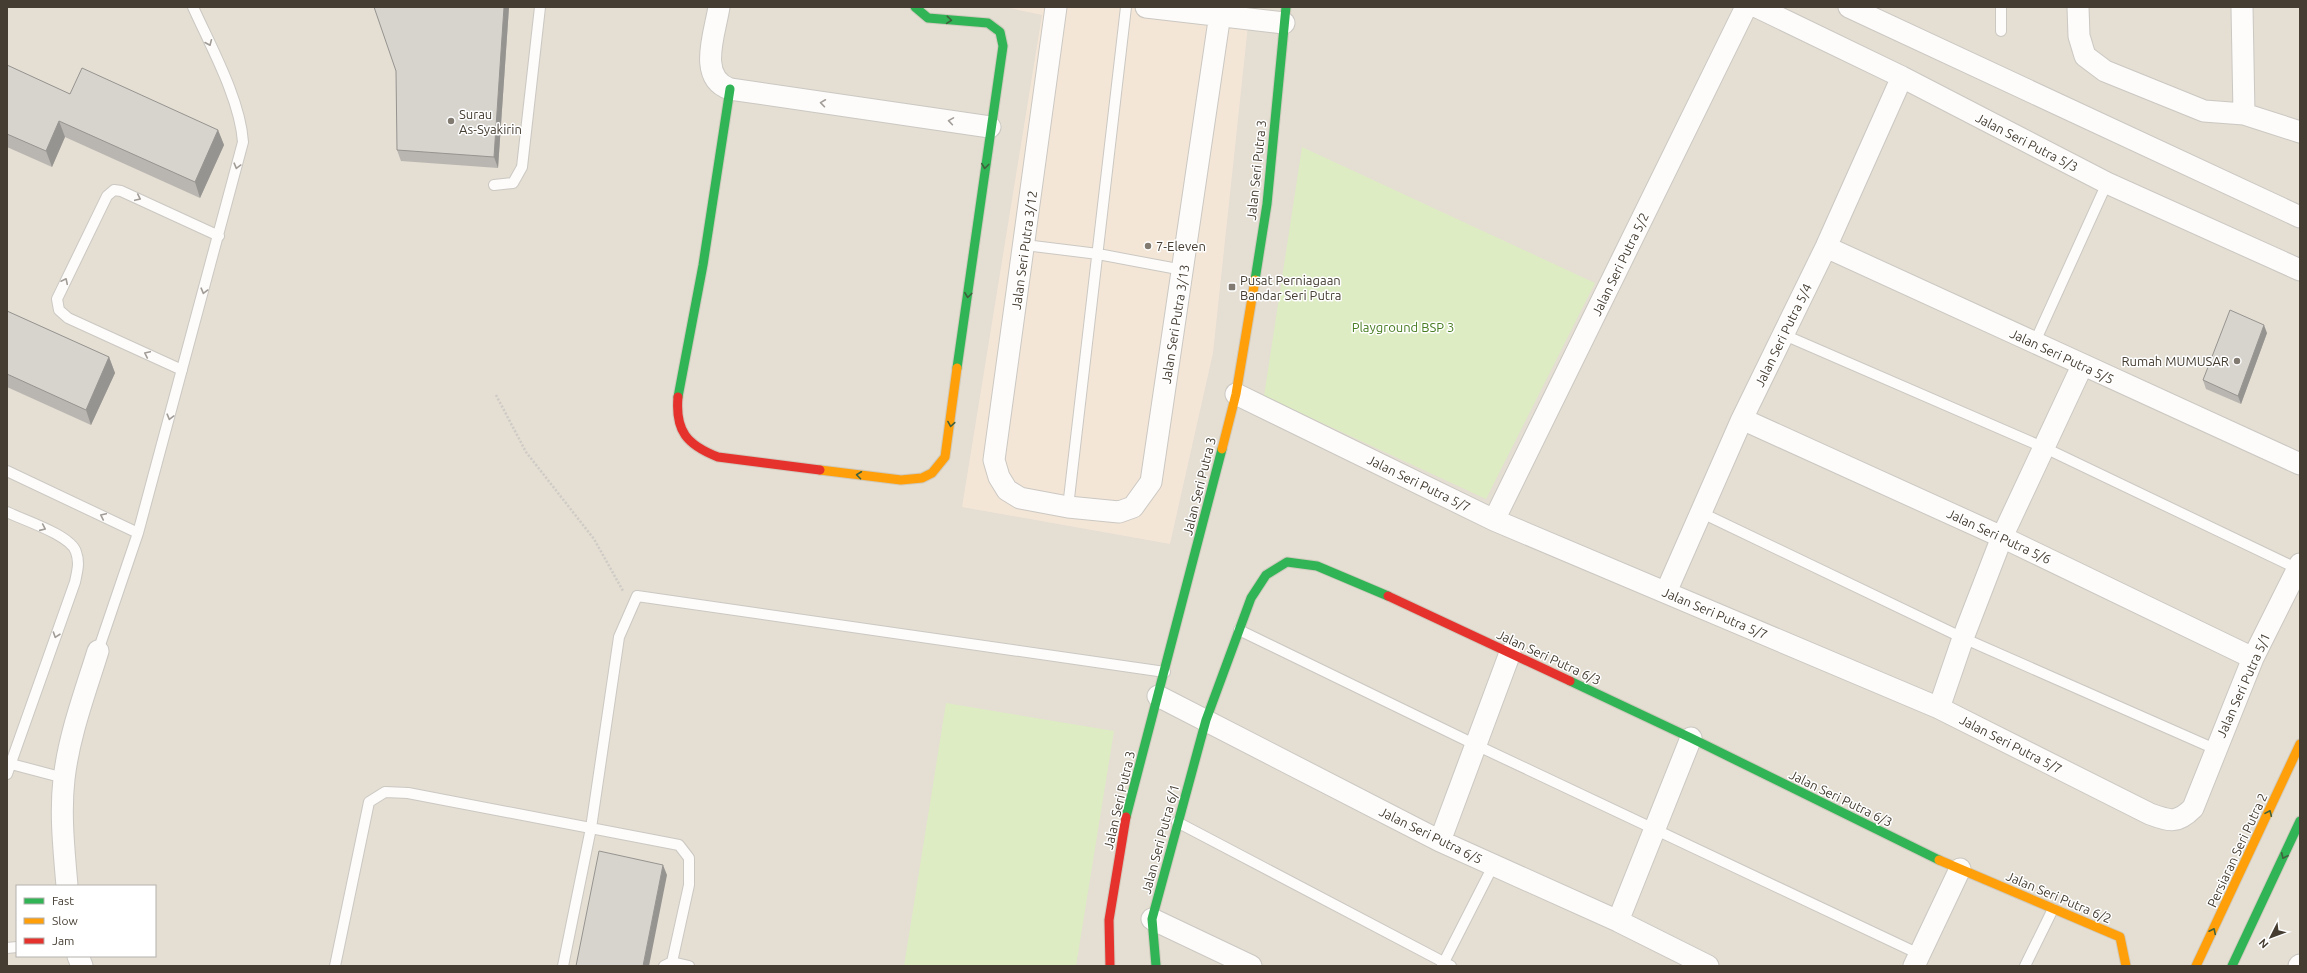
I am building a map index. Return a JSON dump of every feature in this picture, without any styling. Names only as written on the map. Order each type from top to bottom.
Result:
[{"type":"street","points":[[719,7],[710,60],[712,75],[720,86],[730,89],[990,127]]},
{"type":"street","points":[[730,89],[703,265],[676,410],[678,427],[689,442],[702,452],[718,457],[901,480],[919,480],[935,472],[945,457],[947,449],[990,127],[1003,46],[1000,32],[988,23],[928,18],[915,7]]},
{"type":"street","name":"Jalan Seri Putra 3/12","points":[[1007,490],[998,477],[994,460],[1025,245],[1056,7]]},
{"type":"street","points":[[1146,7],[1285,15]]},
{"type":"street","name":"Jalan Seri Putra 5/2","points":[[1494,520],[1746,7]]},
{"type":"street","name":"Jalan Seri Putra 5/3","points":[[1757,7],[1902,78],[2107,183],[2300,270]]},
{"type":"street","points":[[1849,7],[2300,217]]},
{"type":"street","points":[[2078,7],[2079,36],[2085,56],[2105,71],[2204,111],[2244,114],[2300,132]]},
{"type":"street","points":[[2242,7],[2244,114]]},
{"type":"street","name":"Jalan Seri Putra 3/13","points":[[1007,490],[1020,498],[1068,507],[1119,512],[1133,508],[1151,482],[1220,11]]},
{"type":"street","name":"Jalan Seri Putra 3","points":[[1110,966],[1109,920],[1124,826],[1236,394],[1267,204],[1285,15]]},
{"type":"street","name":"Jalan Seri Putra 5/4","points":[[1666,592],[1742,419],[1782,334],[1826,247],[1902,78]]},
{"type":"street","name":"Jalan Seri Putra 5/5","points":[[1826,247],[2082,366],[2300,464]]},
{"type":"street","points":[[1939,708],[1962,638],[2002,537],[2045,448],[2082,366]]},
{"type":"street","name":"Jalan Seri Putra 5/7","points":[[1236,394],[1494,520],[1939,708],[2150,814],[2168,820],[2183,818],[2193,808]]},
{"type":"street","name":"Jalan Seri Putra 5/6","points":[[1742,419],[2002,537],[2253,658]]},
{"type":"street","name":"Jalan Seri Putra 6/3","points":[[1206,720],[1251,598],[1266,575],[1287,562],[1317,566],[1342,575],[1691,738],[1960,869]]},
{"type":"street","name":"Jalan Seri Putra 5/1","points":[[2193,808],[2215,749],[2253,658],[2299,566]]},
{"type":"street","points":[[67,885],[62,824],[64,778],[73,731],[98,651]]},
{"type":"street","points":[[1440,841],[1510,653]]},
{"type":"street","name":"Jalan Seri Putra 6/5","points":[[1158,696],[1440,841],[1493,866],[1618,920],[1696,963]]},
{"type":"street","name":"Jalan Seri Putra 6/1","points":[[1156,966],[1152,919],[1177,822],[1206,720]]},
{"type":"street","points":[[1618,920],[1691,738]]},
{"type":"street","name":"Persiaran Seri Putra 2","points":[[2196,966],[2300,744]]},
{"type":"street","points":[[2232,966],[2300,821]]},
{"type":"street","points":[[1916,960],[1960,869]]},
{"type":"street","name":"Jalan Seri Putra 6/2","points":[[1960,869],[2120,937],[2126,966]]},
{"type":"street","points":[[1152,919],[1251,966]]},
{"type":"lane","points":[[98,651],[138,533],[240,158],[242,124],[235,103],[193,7]]},
{"type":"lane","points":[[494,185],[513,183],[522,167],[540,7]]},
{"type":"lane","points":[[1068,507],[1126,7]]},
{"type":"lane","points":[[2001,7],[2001,31]]},
{"type":"lane","points":[[2034,344],[2107,183]]},
{"type":"lane","points":[[182,370],[68,318],[59,310],[57,299],[107,196],[114,190],[121,191],[219,236]]},
{"type":"lane","points":[[1025,245],[1098,254],[1183,270]]},
{"type":"lane","points":[[1782,334],[2045,448],[2299,566]]},
{"type":"lane","points":[[7,471],[138,533]]},
{"type":"lane","points":[[7,512],[68,540],[76,550],[79,566],[75,582],[7,774]]},
{"type":"lane","points":[[1702,513],[1962,638],[2215,749]]},
{"type":"lane","points":[[563,966],[591,828],[619,637],[636,596],[1165,672]]},
{"type":"lane","points":[[1239,630],[1476,745],[1655,828],[1916,960]]},
{"type":"lane","points":[[11,764],[64,778]]},
{"type":"lane","points":[[335,966],[369,802],[385,792],[408,793],[679,845],[689,858],[689,885],[668,964],[689,966]]},
{"type":"lane","points":[[1177,822],[1445,965],[1493,866]]},
{"type":"lane","points":[[2025,966],[2054,908]]},
{"type":"path","points":[[496,395],[526,452],[594,540],[632,607]]},
{"type":"shaded area","points":[[7,7],[2300,7],[2300,966],[7,966]]},
{"type":"shaded area","points":[[1005,7],[1250,7],[1213,353],[1170,544],[962,507],[1042,15]]},
{"type":"green space","name":"Playground BSP 3","points":[[1302,147],[1595,283],[1486,499],[1264,396]]},
{"type":"green space","points":[[946,703],[1114,731],[1076,966],[904,966]]},
{"type":"building","name":"Surau As-Syakirin","points":[[374,7],[504,7],[494,157],[397,150],[396,71]]},
{"type":"building","points":[[7,65],[70,94],[82,68],[218,130],[195,182],[59,121],[46,151],[7,134]]},
{"type":"building","name":"Rumah MUMUSAR","points":[[2230,310],[2264,325],[2238,396],[2203,380]]},
{"type":"building","points":[[7,311],[109,357],[86,410],[7,374]]},
{"type":"building","points":[[599,851],[663,865],[643,966],[576,966]]},
{"type":"traffic: fast","points":[[915,7],[928,18],[988,23],[1000,32],[1003,46],[957,368]]},
{"type":"traffic: fast","points":[[1255,280],[1267,204],[1286,7]]},
{"type":"traffic: fast","points":[[678,397],[703,265],[730,89]]},
{"type":"traffic: fast","points":[[1126,817],[1222,449]]},
{"type":"traffic: fast","points":[[1156,966],[1152,919],[1206,720],[1251,598],[1266,575],[1287,562],[1317,566],[1388,596]]},
{"type":"traffic: fast","points":[[1570,681],[1691,738],[1939,860]]},
{"type":"traffic: fast","points":[[2232,966],[2300,821]]},
{"type":"traffic: slow","points":[[1222,449],[1236,394],[1255,280]]},
{"type":"traffic: slow","points":[[820,470],[901,480],[922,478],[932,473],[945,457],[957,368]]},
{"type":"traffic: slow","points":[[2196,966],[2300,744]]},
{"type":"traffic: slow","points":[[1939,860],[2120,937],[2126,966]]},
{"type":"traffic: jam","points":[[678,397],[681,428],[691,442],[707,452],[718,457],[820,470]]},
{"type":"traffic: jam","points":[[1388,596],[1570,681]]},
{"type":"traffic: jam","points":[[1110,966],[1109,920],[1126,817]]},
{"type":"place","name":"Surau As-Syakirin","points":[[451,121]]},
{"type":"place","name":"7-Eleven","points":[[1148,246]]},
{"type":"place","name":"Pusat Perniagaan Bandar Seri Putra","points":[[1232,287]]},
{"type":"place","name":"Rumah MUMUSAR","points":[[2237,361]]}]
